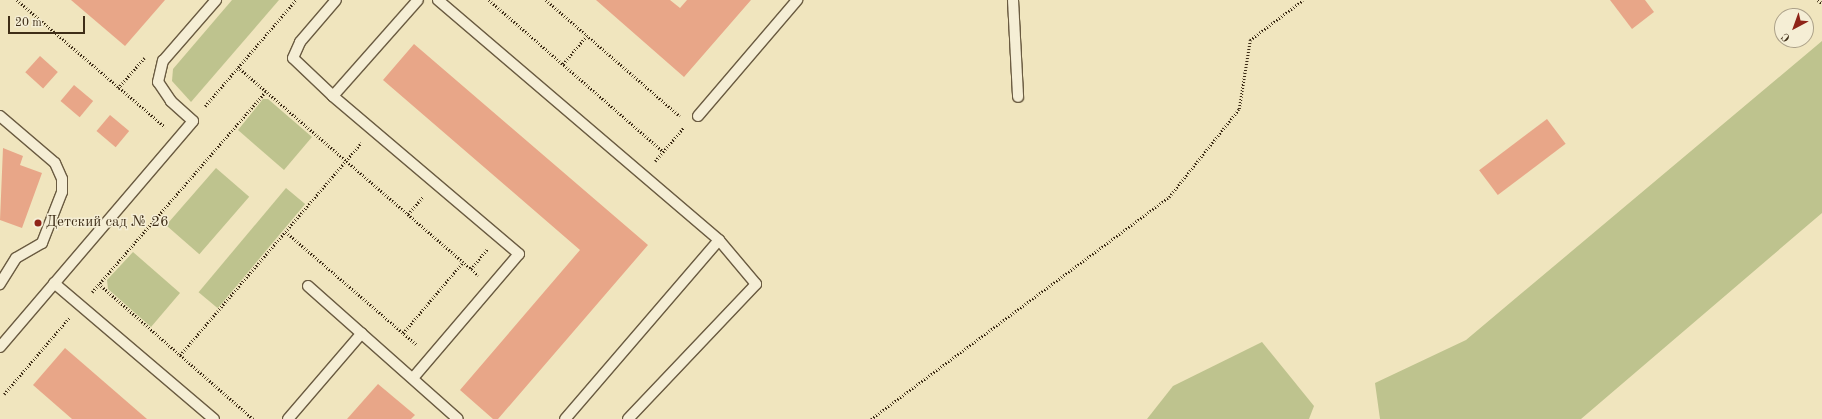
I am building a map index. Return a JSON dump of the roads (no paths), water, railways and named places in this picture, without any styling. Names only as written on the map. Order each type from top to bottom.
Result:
[{"type":"lane","points":[[0,347],[193,120],[171,101],[158,82],[163,61],[216,0]]},
{"type":"lane","points":[[336,0],[300,42],[293,58],[372,130],[520,254],[413,378]]},
{"type":"lane","points":[[333,96],[418,0]]},
{"type":"lane","points":[[438,0],[719,240],[756,284],[628,419]]},
{"type":"lane","points":[[698,116],[797,0]]},
{"type":"lane","points":[[1013,0],[1018,97]]},
{"type":"lane","points":[[0,116],[55,163],[62,179],[62,192],[42,243],[16,258],[0,284]]},
{"type":"lane","points":[[565,419],[719,240]]},
{"type":"lane","points":[[54,283],[214,419]]},
{"type":"lane","points":[[308,286],[458,419]]},
{"type":"lane","points":[[288,419],[362,333]]},
{"type":"place","name":"Детский сад № 26","points":[[38,223]]}]
